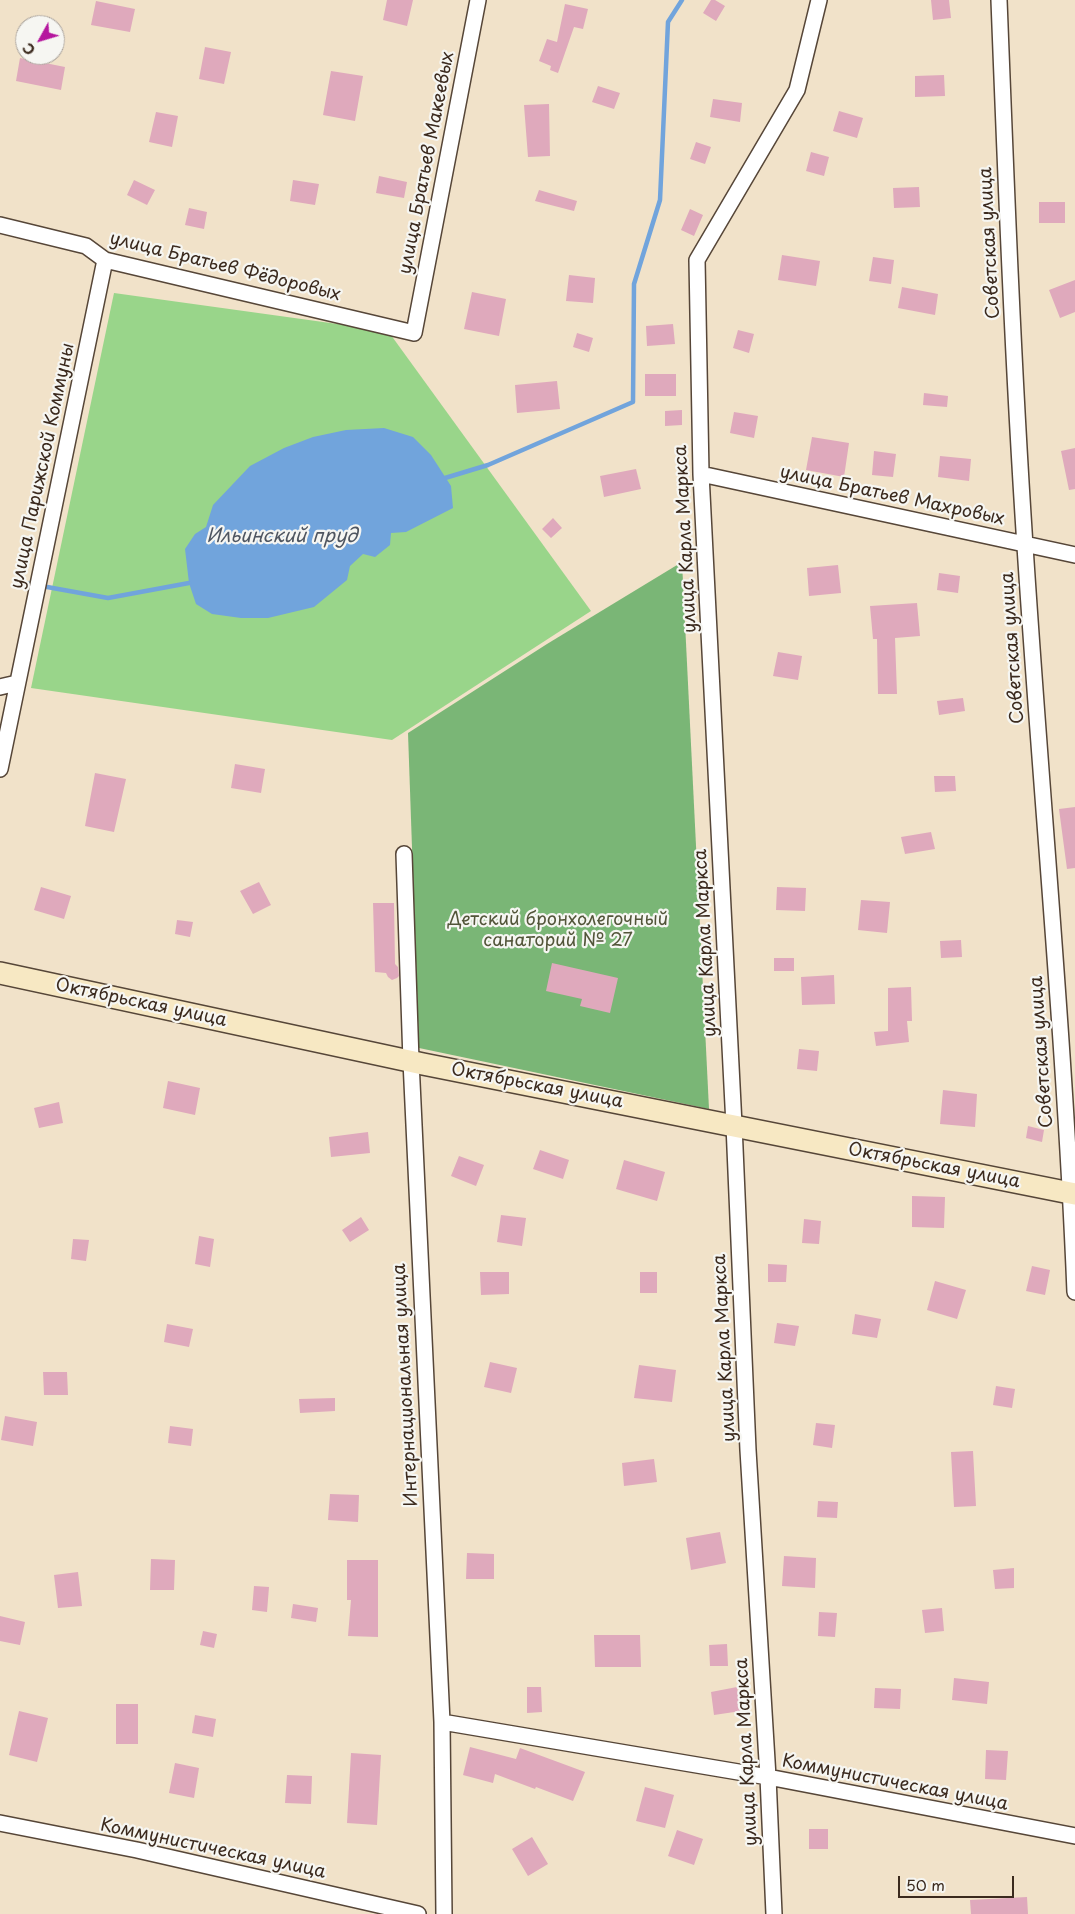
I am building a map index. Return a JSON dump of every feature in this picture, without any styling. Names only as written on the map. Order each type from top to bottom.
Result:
[{"type":"main road","name":"Октябрьская улица","points":[[0,972],[410,1061],[1073,1194]]},
{"type":"street","name":"улица Братьев Макеевых","points":[[414,334],[478,0]]},
{"type":"street","name":"улица Карла Маркса","points":[[774,1914],[768,1777],[748,1450],[734,1125],[701,474],[697,260],[797,90],[819,0]]},
{"type":"street","name":"Советская улица","points":[[999,0],[1007,228],[1025,544],[1073,1194],[1075,1292]]},
{"type":"street","name":"улица Братьев Фёдоровых","points":[[0,225],[86,246],[105,260],[414,334]]},
{"type":"street","name":"улица Парижской Коммуны","points":[[0,769],[105,260]]},
{"type":"street","name":"улица Братьев Махровых","points":[[701,474],[1075,555]]},
{"type":"street","points":[[0,687],[17,683]]},
{"type":"street","name":"Интернациональная улица","points":[[404,854],[410,1061],[442,1722],[444,1914]]},
{"type":"street","name":"Коммунистическая улица","points":[[442,1722],[768,1777],[1075,1836]]},
{"type":"street","name":"Коммунистическая улица","points":[[0,1823],[146,1853],[418,1914]]},
{"type":"green space","points":[[114,293],[388,331],[591,611],[392,740],[31,688]]},
{"type":"green space","name":"Детский бронхолегочный санаторий № 27","points":[[682,562],[709,1109],[419,1048],[408,733],[547,644]]},
{"type":"water","name":"Ильинский пруд","points":[[384,428],[413,437],[431,455],[451,486],[453,508],[406,532],[391,533],[390,545],[375,557],[363,554],[350,566],[347,580],[314,607],[268,618],[241,618],[212,614],[196,604],[189,583],[185,549],[195,534],[206,527],[213,505],[250,466],[284,448],[313,437],[346,430]]},
{"type":"building","points":[[387,0],[413,0],[407,26],[383,20]]},
{"type":"building","points":[[711,0],[715,0],[725,6],[716,21],[703,13]]},
{"type":"building","points":[[931,0],[949,0],[951,18],[933,20]]},
{"type":"building","points":[[96,1],[135,9],[130,32],[91,25]]},
{"type":"building","points":[[565,4],[588,9],[583,29],[574,27],[558,73],[550,70],[551,66],[539,61],[547,39],[557,42]]},
{"type":"building","points":[[205,47],[231,52],[224,84],[199,79]]},
{"type":"building","points":[[19,65],[55,65],[65,67],[61,90],[16,81]]},
{"type":"building","points":[[331,71],[363,76],[355,121],[323,115]]},
{"type":"building","points":[[944,75],[945,96],[915,97],[915,76]]},
{"type":"building","points":[[598,86],[620,93],[614,109],[592,102]]},
{"type":"building","points":[[713,99],[742,103],[740,122],[710,117]]},
{"type":"building","points":[[549,104],[550,156],[528,157],[524,105]]},
{"type":"building","points":[[839,111],[863,118],[857,138],[833,131]]},
{"type":"building","points":[[156,112],[178,116],[172,147],[149,142]]},
{"type":"building","points":[[696,142],[711,147],[705,164],[690,159]]},
{"type":"building","points":[[811,152],[829,157],[824,176],[806,171]]},
{"type":"building","points":[[379,176],[407,182],[404,198],[376,193]]},
{"type":"building","points":[[134,180],[155,190],[147,205],[127,195]]},
{"type":"building","points":[[293,180],[319,184],[315,205],[290,201]]},
{"type":"building","points":[[919,187],[920,207],[894,208],[893,188]]},
{"type":"building","points":[[539,190],[577,201],[574,211],[535,201]]},
{"type":"building","points":[[1039,202],[1065,202],[1065,223],[1039,223]]},
{"type":"building","points":[[189,208],[207,212],[204,229],[185,225]]},
{"type":"building","points":[[690,209],[703,215],[694,236],[681,230]]},
{"type":"building","points":[[782,255],[820,261],[816,286],[778,280]]},
{"type":"building","points":[[873,257],[894,260],[891,284],[869,281]]},
{"type":"building","points":[[569,275],[595,278],[593,303],[566,301]]},
{"type":"building","points":[[1075,280],[1075,312],[1060,318],[1049,290]]},
{"type":"building","points":[[902,287],[938,294],[935,315],[898,308]]},
{"type":"building","points":[[472,292],[506,299],[499,336],[464,329]]},
{"type":"building","points":[[673,324],[675,344],[647,346],[646,326]]},
{"type":"building","points":[[738,330],[754,334],[749,353],[733,348]]},
{"type":"building","points":[[577,333],[593,338],[589,352],[573,347]]},
{"type":"building","points":[[645,374],[676,374],[676,396],[645,396]]},
{"type":"building","points":[[557,381],[560,409],[517,413],[515,385]]},
{"type":"building","points":[[924,393],[948,396],[947,407],[923,405]]},
{"type":"building","points":[[682,410],[682,425],[665,426],[665,411]]},
{"type":"building","points":[[734,412],[758,416],[754,438],[730,433]]},
{"type":"building","points":[[812,437],[849,443],[844,477],[806,470]]},
{"type":"building","points":[[1075,448],[1075,489],[1069,490],[1061,451]]},
{"type":"building","points":[[874,451],[896,454],[893,477],[872,475]]},
{"type":"building","points":[[940,456],[971,459],[969,481],[938,477]]},
{"type":"building","points":[[636,469],[641,489],[604,497],[600,476]]},
{"type":"building","points":[[553,518],[562,528],[551,538],[542,529]]},
{"type":"building","points":[[838,565],[841,593],[809,596],[807,568]]},
{"type":"building","points":[[939,573],[960,576],[958,593],[937,590]]},
{"type":"building","points":[[917,603],[920,636],[895,638],[897,694],[878,694],[877,639],[873,639],[870,606]]},
{"type":"building","points":[[778,652],[802,656],[798,680],[773,676]]},
{"type":"building","points":[[963,698],[965,711],[939,715],[937,701]]},
{"type":"building","points":[[235,764],[265,769],[261,793],[231,788]]},
{"type":"building","points":[[95,773],[126,779],[114,832],[85,826]]},
{"type":"building","points":[[934,776],[955,776],[956,791],[935,792]]},
{"type":"building","points":[[1075,807],[1075,868],[1067,869],[1059,809]]},
{"type":"building","points":[[931,832],[935,849],[905,854],[901,837]]},
{"type":"building","points":[[259,882],[271,905],[253,914],[240,891]]},
{"type":"building","points":[[41,887],[71,896],[64,919],[34,910]]},
{"type":"building","points":[[777,887],[806,888],[805,911],[776,910]]},
{"type":"building","points":[[861,900],[890,902],[887,933],[858,930]]},
{"type":"building","points":[[373,903],[394,903],[395,964],[398,967],[399,976],[392,980],[386,973],[375,972]]},
{"type":"building","points":[[177,920],[193,922],[190,937],[175,934]]},
{"type":"building","points":[[961,940],[962,957],[941,958],[940,941]]},
{"type":"building","points":[[774,958],[794,958],[794,971],[774,971]]},
{"type":"building","points":[[552,963],[618,978],[610,1013],[580,1006],[582,999],[546,991]]},
{"type":"building","points":[[834,975],[835,1004],[802,1005],[801,977]]},
{"type":"building","points":[[911,987],[912,1021],[907,1021],[909,1042],[876,1046],[874,1032],[888,1031],[888,988]]},
{"type":"building","points":[[799,1049],[819,1051],[817,1071],[797,1069]]},
{"type":"building","points":[[168,1081],[200,1088],[195,1115],[163,1108]]},
{"type":"building","points":[[943,1090],[977,1094],[975,1127],[940,1124]]},
{"type":"building","points":[[59,1102],[63,1123],[39,1128],[34,1108]]},
{"type":"building","points":[[1028,1126],[1044,1130],[1042,1142],[1026,1138]]},
{"type":"building","points":[[368,1132],[370,1153],[331,1157],[329,1137]]},
{"type":"building","points":[[540,1150],[569,1160],[563,1179],[533,1169]]},
{"type":"building","points":[[459,1156],[484,1165],[476,1186],[451,1176]]},
{"type":"building","points":[[624,1160],[665,1172],[657,1201],[616,1189]]},
{"type":"building","points":[[912,1196],[945,1197],[944,1228],[912,1227]]},
{"type":"building","points":[[501,1215],[526,1218],[522,1246],[497,1242]]},
{"type":"building","points":[[361,1217],[369,1230],[350,1242],[342,1230]]},
{"type":"building","points":[[804,1219],[821,1221],[819,1244],[802,1243]]},
{"type":"building","points":[[199,1236],[214,1239],[210,1267],[195,1264]]},
{"type":"building","points":[[73,1239],[89,1240],[86,1261],[71,1259]]},
{"type":"building","points":[[768,1264],[787,1265],[786,1282],[768,1282]]},
{"type":"building","points":[[1032,1266],[1050,1270],[1045,1295],[1026,1291]]},
{"type":"building","points":[[480,1272],[509,1272],[509,1294],[481,1295]]},
{"type":"building","points":[[640,1272],[657,1272],[657,1293],[640,1293]]},
{"type":"building","points":[[935,1281],[966,1290],[957,1319],[927,1310]]},
{"type":"building","points":[[855,1314],[881,1319],[877,1338],[852,1334]]},
{"type":"building","points":[[777,1323],[799,1326],[795,1346],[774,1343]]},
{"type":"building","points":[[167,1324],[193,1329],[189,1347],[164,1342]]},
{"type":"building","points":[[490,1362],[517,1368],[511,1393],[484,1387]]},
{"type":"building","points":[[639,1365],[676,1370],[672,1402],[634,1398]]},
{"type":"building","points":[[43,1372],[67,1372],[68,1395],[44,1395]]},
{"type":"building","points":[[996,1386],[1015,1389],[1012,1408],[993,1405]]},
{"type":"building","points":[[335,1398],[335,1411],[300,1413],[299,1399]]},
{"type":"building","points":[[5,1416],[37,1422],[33,1446],[1,1440]]},
{"type":"building","points":[[816,1423],[835,1425],[832,1448],[813,1445]]},
{"type":"building","points":[[170,1426],[193,1429],[191,1446],[168,1443]]},
{"type":"building","points":[[973,1451],[976,1506],[954,1507],[951,1452]]},
{"type":"building","points":[[654,1459],[657,1482],[624,1486],[622,1463]]},
{"type":"building","points":[[330,1494],[359,1495],[358,1522],[328,1520]]},
{"type":"building","points":[[818,1501],[838,1502],[837,1518],[817,1517]]},
{"type":"building","points":[[720,1532],[726,1563],[691,1570],[686,1538]]},
{"type":"building","points":[[467,1553],[494,1554],[494,1579],[466,1579]]},
{"type":"building","points":[[784,1556],[816,1558],[815,1588],[782,1586]]},
{"type":"building","points":[[151,1559],[175,1560],[174,1590],[150,1590]]},
{"type":"building","points":[[347,1560],[378,1560],[378,1637],[348,1636],[351,1600],[347,1600]]},
{"type":"building","points":[[1014,1568],[1014,1588],[995,1589],[993,1570]]},
{"type":"building","points":[[78,1572],[82,1606],[58,1608],[54,1575]]},
{"type":"building","points":[[254,1586],[269,1587],[267,1612],[252,1610]]},
{"type":"building","points":[[293,1604],[318,1608],[316,1622],[291,1618]]},
{"type":"building","points":[[942,1608],[944,1631],[925,1633],[922,1610]]},
{"type":"building","points":[[819,1612],[837,1613],[835,1637],[818,1636]]},
{"type":"building","points":[[0,1616],[25,1622],[20,1645],[0,1641]]},
{"type":"building","points":[[203,1631],[217,1634],[214,1648],[200,1645]]},
{"type":"building","points":[[594,1635],[640,1635],[641,1667],[595,1667]]},
{"type":"building","points":[[727,1644],[728,1666],[710,1666],[709,1645]]},
{"type":"building","points":[[954,1678],[989,1682],[987,1704],[952,1700]]},
{"type":"building","points":[[527,1687],[541,1687],[542,1712],[527,1713]]},
{"type":"building","points":[[737,1687],[741,1711],[714,1715],[711,1692]]},
{"type":"building","points":[[875,1688],[901,1689],[900,1709],[874,1708]]},
{"type":"building","points":[[116,1704],[138,1704],[138,1744],[116,1744]]},
{"type":"building","points":[[19,1711],[48,1718],[37,1762],[9,1755]]},
{"type":"building","points":[[195,1715],[216,1719],[213,1737],[192,1733]]},
{"type":"building","points":[[470,1747],[516,1759],[520,1748],[585,1772],[573,1801],[495,1774],[493,1783],[463,1775]]},
{"type":"building","points":[[986,1750],[1008,1751],[1006,1780],[985,1779]]},
{"type":"building","points":[[351,1753],[381,1755],[377,1825],[347,1823]]},
{"type":"building","points":[[175,1763],[199,1768],[194,1798],[169,1793]]},
{"type":"building","points":[[287,1775],[312,1776],[311,1804],[285,1803]]},
{"type":"building","points":[[645,1787],[674,1795],[665,1828],[636,1821]]},
{"type":"building","points":[[809,1829],[828,1829],[828,1849],[809,1849]]},
{"type":"building","points":[[677,1830],[703,1839],[694,1865],[668,1856]]},
{"type":"building","points":[[532,1837],[548,1864],[528,1876],[512,1849]]},
{"type":"building","points":[[1027,1897],[1028,1914],[971,1914],[970,1900]]},
{"type":"waterway","points":[[445,478],[488,465],[633,402],[634,284],[660,200],[668,22],[682,0]]},
{"type":"waterway","points":[[25,583],[108,598],[189,583]]}]
